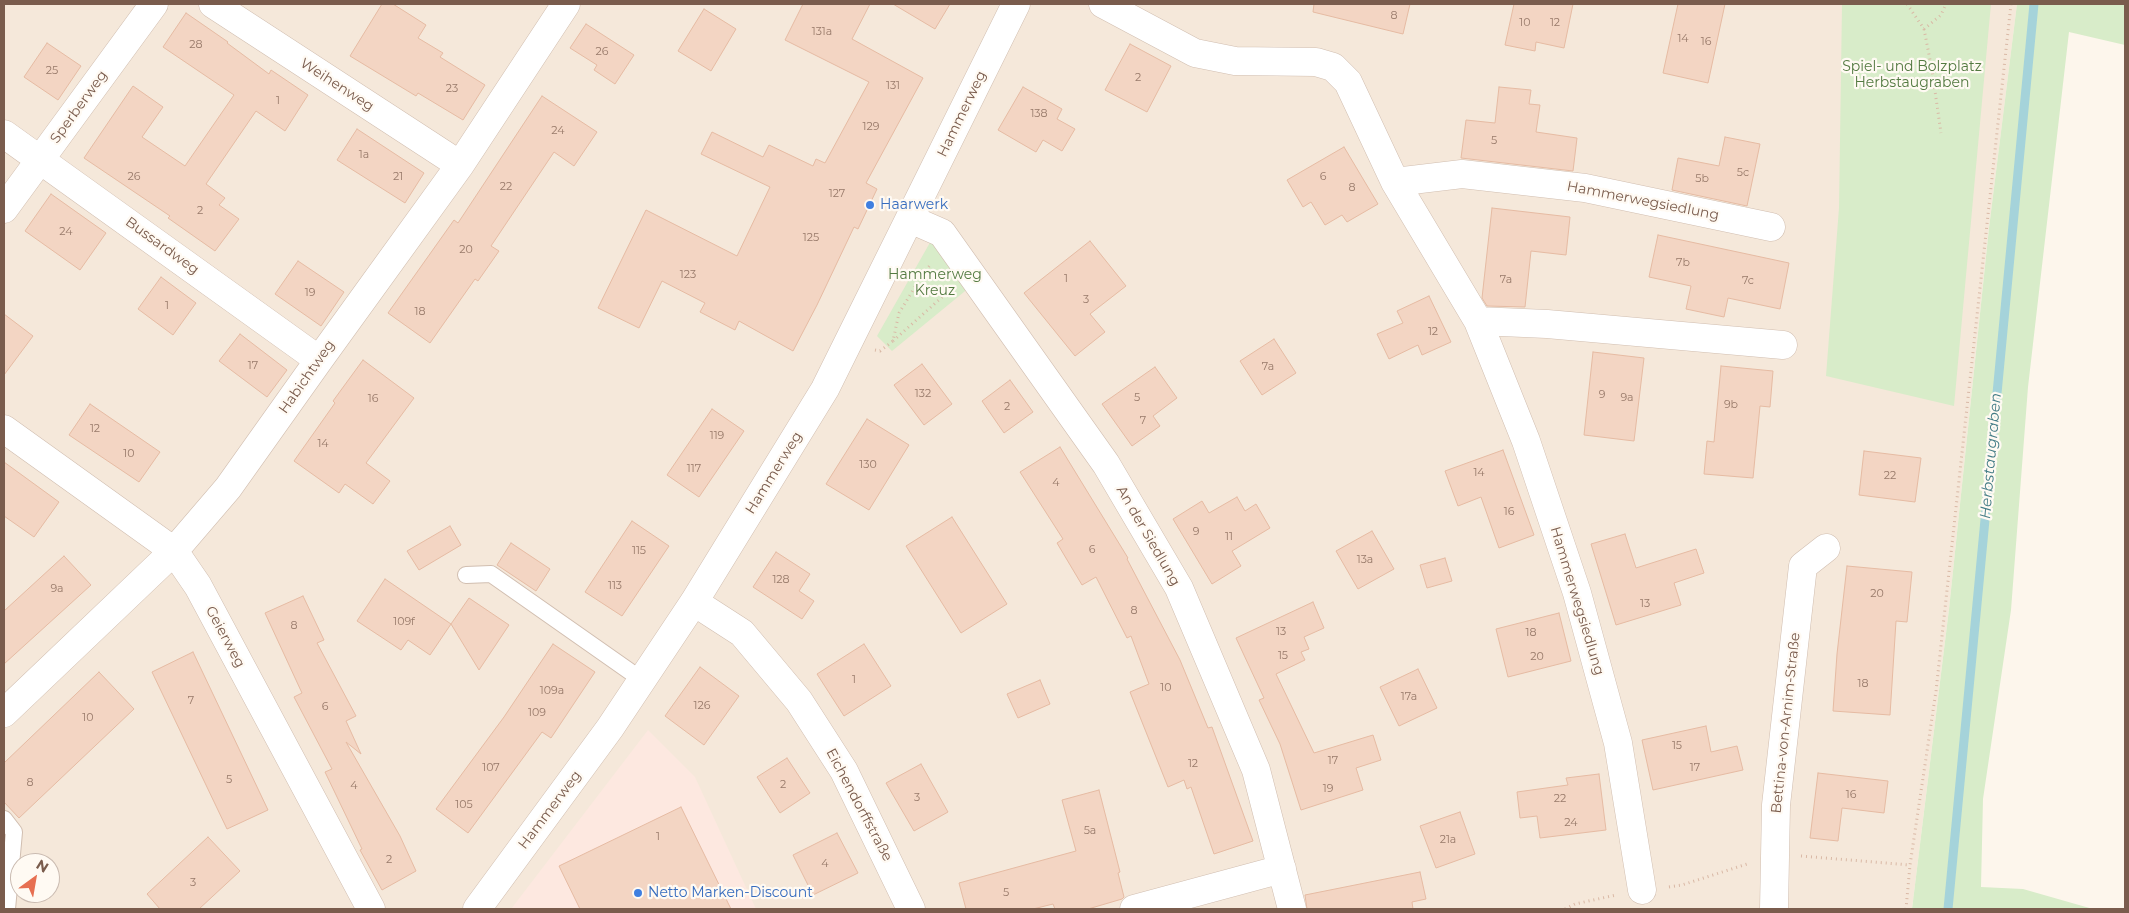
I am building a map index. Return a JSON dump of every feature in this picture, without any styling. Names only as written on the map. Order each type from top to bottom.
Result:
[{"type":"street","name":"Sperberweg","points":[[4,209],[154,4]]},
{"type":"street","name":"Weihenweg","points":[[214,4],[460,166]]},
{"type":"street","name":"Habichtweg","points":[[4,713],[174,552],[228,488],[460,166],[566,4]]},
{"type":"street","name":"Hammerweg","points":[[477,909],[610,728],[694,602],[825,389],[1016,4]]},
{"type":"street","name":"Hammerwegsiedlung","points":[[1103,4],[1195,53],[1235,60],[1316,62],[1333,67],[1348,82],[1394,182],[1478,321],[1526,441],[1577,593],[1618,743],[1642,890]]},
{"type":"street","name":"Bussardweg","points":[[4,134],[319,360]]},
{"type":"street","name":"Hammerwegsiedlung","points":[[1394,182],[1462,174],[1585,188],[1771,227]]},
{"type":"street","name":"An der Siedlung","points":[[910,219],[942,233],[1106,464],[1180,588],[1256,770],[1292,909]]},
{"type":"street","points":[[1478,321],[1546,324],[1782,345]]},
{"type":"street","name":"Geierweg","points":[[4,430],[174,552],[198,586],[371,909]]},
{"type":"street","name":"Bettina-von-Arnim-Straße","points":[[1774,909],[1776,805],[1803,566],[1826,548]]},
{"type":"street","name":"Eichendorffstraße","points":[[694,602],[742,633],[799,701],[844,771],[911,909]]},
{"type":"street","points":[[1134,909],[1282,869]]},
{"type":"lane","points":[[466,574],[491,574],[642,680]]},
{"type":"lane","points":[[4,818],[14,832],[8,909]]},
{"type":"path","points":[[1907,4],[1924,30],[1941,133]]},
{"type":"path","points":[[1924,30],[1942,15],[1946,4]]},
{"type":"path","points":[[1906,909],[1910,865],[1936,692],[2011,4]]},
{"type":"path","points":[[893,341],[900,313],[922,274],[949,243]]},
{"type":"path","points":[[848,342],[880,351],[952,288],[973,276]]},
{"type":"path","points":[[1775,854],[1910,865]]},
{"type":"shaded area","points":[[4,4],[2017,4],[1989,228],[1949,609],[1912,909],[4,909]]},
{"type":"shaded area","points":[[648,730],[695,777],[756,909],[511,909]]},
{"type":"green space","name":"Spiel- und Bolzplatz Herbstaugraben","points":[[1842,4],[1991,4],[1954,406],[1826,376],[1839,208]]},
{"type":"green space","points":[[2017,4],[2125,4],[2125,45],[2069,32],[2028,387],[2011,610],[1983,799],[1981,887],[2023,889],[2093,909],[1912,909],[1949,609],[1989,228]]},
{"type":"green space","name":"Hammerweg Kreuz","points":[[932,239],[970,287],[892,351],[877,336]]},
{"type":"building","points":[[382,4],[393,4],[426,25],[418,38],[443,53],[440,57],[485,85],[463,120],[418,93],[416,96],[350,56]]},
{"type":"building","points":[[803,4],[870,4],[852,39],[923,78],[866,183],[877,189],[858,229],[854,227],[793,351],[739,321],[735,330],[700,312],[705,303],[662,281],[639,328],[598,308],[646,210],[737,256],[770,187],[701,154],[712,132],[763,157],[769,145],[813,166],[816,159],[825,163],[869,82],[785,40]]},
{"type":"building","points":[[893,4],[950,4],[935,29]]},
{"type":"building","points":[[1314,4],[1410,4],[1403,34],[1313,12]]},
{"type":"building","points":[[1514,4],[1573,4],[1564,48],[1536,42],[1535,51],[1505,45]]},
{"type":"building","points":[[1678,4],[1725,4],[1708,83],[1663,73]]},
{"type":"building","points":[[704,9],[736,29],[711,71],[678,51]]},
{"type":"building","points":[[186,13],[228,42],[269,74],[271,70],[308,95],[285,131],[256,111],[206,184],[225,198],[219,205],[239,219],[215,251],[168,218],[170,216],[84,158],[133,86],[163,107],[142,137],[185,166],[234,95],[163,47]]},
{"type":"building","points":[[586,24],[634,55],[615,84],[594,70],[597,65],[570,48]]},
{"type":"building","points":[[47,43],[81,66],[58,100],[24,77]]},
{"type":"building","points":[[1130,44],[1171,66],[1147,112],[1105,90]]},
{"type":"building","points":[[1023,87],[1062,109],[1057,119],[1075,129],[1062,151],[1043,140],[1036,152],[998,130]]},
{"type":"building","points":[[1499,87],[1531,90],[1529,104],[1540,105],[1536,132],[1577,138],[1573,171],[1461,158],[1466,120],[1495,123]]},
{"type":"building","points":[[542,96],[597,132],[574,166],[554,152],[491,246],[499,251],[478,281],[475,279],[430,343],[388,313],[454,220],[458,223]]},
{"type":"building","points":[[357,129],[424,173],[405,203],[337,160]]},
{"type":"building","points":[[1725,137],[1760,144],[1747,206],[1672,190],[1678,158],[1719,166]]},
{"type":"building","points":[[1344,147],[1378,204],[1347,222],[1342,215],[1325,225],[1311,202],[1303,207],[1287,180]]},
{"type":"building","points":[[51,194],[106,233],[80,270],[25,231]]},
{"type":"building","points":[[1492,208],[1570,217],[1566,255],[1531,251],[1525,307],[1487,306],[1482,298]]},
{"type":"building","points":[[1658,235],[1789,263],[1780,309],[1728,298],[1724,317],[1686,309],[1691,286],[1649,277]]},
{"type":"building","points":[[1090,241],[1126,286],[1090,314],[1105,332],[1075,356],[1024,293]]},
{"type":"building","points":[[298,261],[344,292],[321,326],[275,294]]},
{"type":"building","points":[[161,277],[196,303],[173,335],[138,309]]},
{"type":"building","points":[[1429,296],[1451,342],[1422,355],[1418,345],[1389,359],[1377,334],[1403,323],[1397,311]]},
{"type":"building","points":[[4,314],[33,336],[4,375]]},
{"type":"building","points":[[240,334],[287,370],[267,397],[219,361]]},
{"type":"building","points":[[1274,339],[1296,373],[1262,395],[1240,361]]},
{"type":"building","points":[[1593,352],[1644,358],[1634,441],[1584,435]]},
{"type":"building","points":[[363,360],[414,398],[366,463],[390,481],[373,504],[345,484],[339,493],[294,461],[335,403],[333,401]]},
{"type":"building","points":[[922,364],[952,404],[924,425],[894,385]]},
{"type":"building","points":[[1721,366],[1773,371],[1770,407],[1760,406],[1753,478],[1704,474],[1707,441],[1714,442]]},
{"type":"building","points":[[1155,367],[1177,398],[1153,416],[1160,426],[1132,446],[1102,404]]},
{"type":"building","points":[[1010,380],[1033,412],[1004,433],[982,401]]},
{"type":"building","points":[[90,404],[160,452],[139,482],[69,435]]},
{"type":"building","points":[[712,409],[744,431],[699,497],[667,475]]},
{"type":"building","points":[[867,419],[909,445],[869,510],[826,484]]},
{"type":"building","points":[[1060,447],[1128,558],[1180,660],[1208,728],[1212,727],[1253,841],[1214,854],[1191,787],[1187,789],[1184,780],[1168,787],[1130,692],[1149,684],[1131,636],[1127,638],[1096,577],[1082,585],[1057,543],[1063,539],[1020,472]]},
{"type":"building","points":[[1503,450],[1534,535],[1499,548],[1481,497],[1458,506],[1445,471]]},
{"type":"building","points":[[1864,451],[1921,458],[1915,502],[1859,495]]},
{"type":"building","points":[[4,462],[59,502],[34,537],[4,516]]},
{"type":"building","points":[[1237,497],[1245,511],[1256,504],[1270,528],[1232,551],[1241,566],[1212,584],[1173,519],[1202,501],[1209,513]]},
{"type":"building","points":[[952,517],[1007,604],[961,633],[906,546]]},
{"type":"building","points":[[632,521],[669,546],[622,616],[585,592]]},
{"type":"building","points":[[450,526],[461,545],[419,570],[407,551]]},
{"type":"building","points":[[1372,531],[1394,569],[1358,589],[1336,551]]},
{"type":"building","points":[[1625,534],[1636,568],[1696,549],[1704,573],[1674,583],[1681,605],[1616,625],[1591,544]]},
{"type":"building","points":[[511,543],[550,569],[536,591],[497,565]]},
{"type":"building","points":[[776,552],[810,574],[799,591],[814,601],[802,619],[753,587]]},
{"type":"building","points":[[64,556],[91,585],[4,664],[4,611]]},
{"type":"building","points":[[1445,558],[1452,581],[1427,588],[1420,565]]},
{"type":"building","points":[[1847,566],[1912,572],[1907,622],[1896,621],[1890,715],[1833,711]]},
{"type":"building","points":[[385,579],[451,624],[430,655],[408,640],[401,650],[357,621]]},
{"type":"building","points":[[303,596],[324,640],[317,643],[356,716],[346,721],[361,754],[346,742],[400,836],[416,871],[382,890],[360,850],[362,849],[325,772],[332,769],[294,697],[302,693],[265,613]]},
{"type":"building","points":[[469,598],[509,625],[479,670],[451,624]]},
{"type":"building","points":[[1313,602],[1324,628],[1304,637],[1309,649],[1301,652],[1305,660],[1276,674],[1314,753],[1373,735],[1381,760],[1356,768],[1363,790],[1301,810],[1280,744],[1259,700],[1264,698],[1236,638]]},
{"type":"building","points":[[1559,613],[1571,661],[1508,677],[1496,629]]},
{"type":"building","points":[[553,644],[595,672],[551,738],[542,732],[468,833],[436,809],[504,717]]},
{"type":"building","points":[[864,644],[891,686],[844,716],[817,674]]},
{"type":"building","points":[[193,652],[268,810],[227,829],[152,672]]},
{"type":"building","points":[[700,667],[739,696],[704,745],[665,716]]},
{"type":"building","points":[[1418,669],[1437,708],[1399,726],[1380,687]]},
{"type":"building","points":[[99,672],[134,709],[19,818],[4,802],[4,763]]},
{"type":"building","points":[[1040,680],[1050,704],[1018,718],[1007,694]]},
{"type":"building","points":[[1706,726],[1711,752],[1737,746],[1743,770],[1653,790],[1642,740]]},
{"type":"building","points":[[787,758],[810,793],[780,813],[757,777]]},
{"type":"building","points":[[921,764],[948,812],[914,831],[886,783]]},
{"type":"building","points":[[1818,773],[1888,781],[1884,813],[1842,808],[1838,841],[1810,838]]},
{"type":"building","points":[[1599,774],[1606,830],[1540,838],[1537,816],[1520,818],[1517,792],[1568,785],[1566,778]]},
{"type":"building","points":[[1099,790],[1120,872],[1118,873],[1124,897],[1122,899],[1088,909],[1055,909],[1053,904],[1033,909],[966,909],[959,883],[1076,851],[1062,800]]},
{"type":"building","points":[[681,807],[731,909],[580,909],[559,866]]},
{"type":"building","points":[[1460,812],[1475,854],[1436,868],[1420,826]]},
{"type":"building","points":[[837,833],[858,873],[813,895],[793,855]]},
{"type":"building","points":[[208,837],[240,871],[199,909],[160,909],[147,894]]},
{"type":"building","points":[[1420,872],[1426,899],[1412,902],[1413,909],[1307,909],[1305,895]]},
{"type":"waterway","name":"Herbstaugraben","points":[[1948,909],[2034,4]]},
{"type":"place","name":"Haarwerk","points":[[870,205]]},
{"type":"place","name":"Netto Marken-Discount","points":[[638,893]]}]
